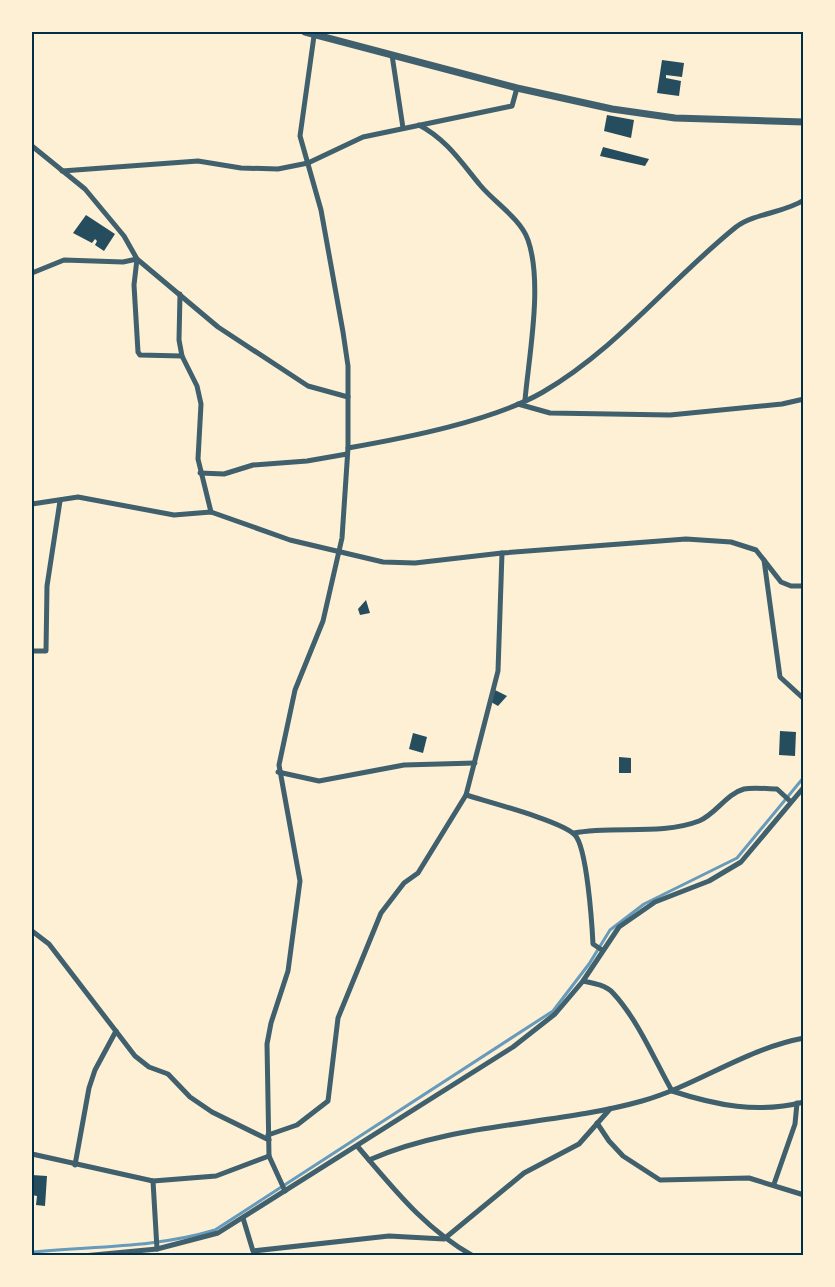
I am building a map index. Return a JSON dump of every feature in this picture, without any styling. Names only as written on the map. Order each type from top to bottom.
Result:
[{"type":"street","points":[[285,1191],[269,1156],[267,1044],[271,1023],[288,971],[300,881],[278,772],[295,690],[312,653],[339,552],[348,451],[348,397],[343,332],[321,210],[300,136],[309,33],[517,88],[612,110],[675,118],[804,122]]},
{"type":"street","points":[[392,55],[403,128]]},
{"type":"street","points":[[62,171],[198,161],[241,168],[278,170],[308,163],[363,137],[512,106],[517,88]]},
{"type":"street","points":[[419,125],[431,131],[456,153],[485,191],[522,229],[528,240],[534,280],[525,400]]},
{"type":"street","points":[[32,146],[92,197],[124,236],[137,259],[218,327],[308,386],[348,397]]},
{"type":"street","points":[[200,473],[224,474],[253,465],[307,461],[400,439],[518,404],[543,392],[614,341],[739,225],[804,200]]},
{"type":"street","points":[[32,273],[64,260],[123,262],[137,259]]},
{"type":"street","points":[[137,259],[134,285],[138,352],[140,355],[182,356]]},
{"type":"street","points":[[180,294],[179,340],[182,356],[197,386],[201,404],[200,473],[211,512]]},
{"type":"street","points":[[518,404],[550,414],[670,415],[782,404],[804,399]]},
{"type":"street","points":[[32,504],[91,498],[174,515],[211,512],[290,540],[383,562],[415,563],[502,553],[686,539],[731,542],[756,550],[781,582],[791,586],[804,586]]},
{"type":"street","points":[[32,651],[46,651],[47,586],[60,501]]},
{"type":"street","points":[[32,931],[49,944],[135,1056],[149,1067],[168,1074],[190,1097],[212,1112],[268,1137],[297,1125],[328,1101],[338,1018],[381,913],[404,883],[418,873],[466,795],[498,671],[502,553]]},
{"type":"street","points":[[763,558],[780,677],[804,699]]},
{"type":"street","points":[[278,772],[319,780],[404,765],[475,763]]},
{"type":"street","points":[[83,1256],[157,1249],[218,1233],[358,1147],[374,1133],[536,1031],[555,1014],[583,981],[619,927],[654,902],[708,881],[741,862],[804,787]]},
{"type":"street","points":[[574,833],[596,829],[658,828],[700,821],[732,795],[745,789],[777,789],[790,801]]},
{"type":"street","points":[[466,795],[556,824],[574,833],[580,842],[584,863],[593,944],[602,950]]},
{"type":"street","points":[[583,981],[604,986],[613,992],[645,1041],[672,1091],[735,1107],[759,1108],[800,1103],[774,1184]]},
{"type":"street","points":[[75,1165],[89,1088],[95,1070],[116,1031]]},
{"type":"street","points":[[369,1160],[388,1152],[503,1124],[611,1108],[672,1091],[756,1051],[804,1038]]},
{"type":"street","points":[[243,1218],[253,1251],[397,1236],[444,1239],[524,1173],[579,1144],[611,1108]]},
{"type":"street","points":[[597,1123],[609,1142],[623,1156],[660,1180],[749,1178],[804,1195]]},
{"type":"street","points":[[358,1147],[399,1196],[444,1239],[473,1256]]},
{"type":"street","points":[[32,1154],[153,1181],[216,1176],[269,1156]]},
{"type":"street","points":[[153,1181],[157,1249]]},
{"type":"street","points":[[296,1246],[297,1256]]},
{"type":"building","points":[[662,60],[684,63],[682,77],[666,75],[666,78],[681,81],[679,96],[657,93]]},
{"type":"building","points":[[607,115],[634,120],[631,138],[604,131]]},
{"type":"building","points":[[603,147],[649,159],[645,166],[600,156]]},
{"type":"building","points":[[86,215],[115,234],[104,251],[95,245],[97,241],[95,239],[92,243],[73,233]]},
{"type":"building","points":[[366,600],[370,613],[360,615],[358,609]]},
{"type":"building","points":[[495,690],[507,696],[498,706],[491,702]]},
{"type":"building","points":[[780,731],[796,732],[795,756],[779,755]]},
{"type":"building","points":[[413,733],[427,737],[423,753],[409,749]]},
{"type":"building","points":[[619,757],[631,758],[631,773],[619,773]]},
{"type":"building","points":[[32,1175],[47,1176],[45,1206],[36,1205],[37,1196],[32,1195]]},
{"type":"waterway","points":[[32,1252],[124,1246],[170,1240],[215,1230],[553,1011],[589,964],[610,930],[644,904],[737,858],[804,777]]}]
